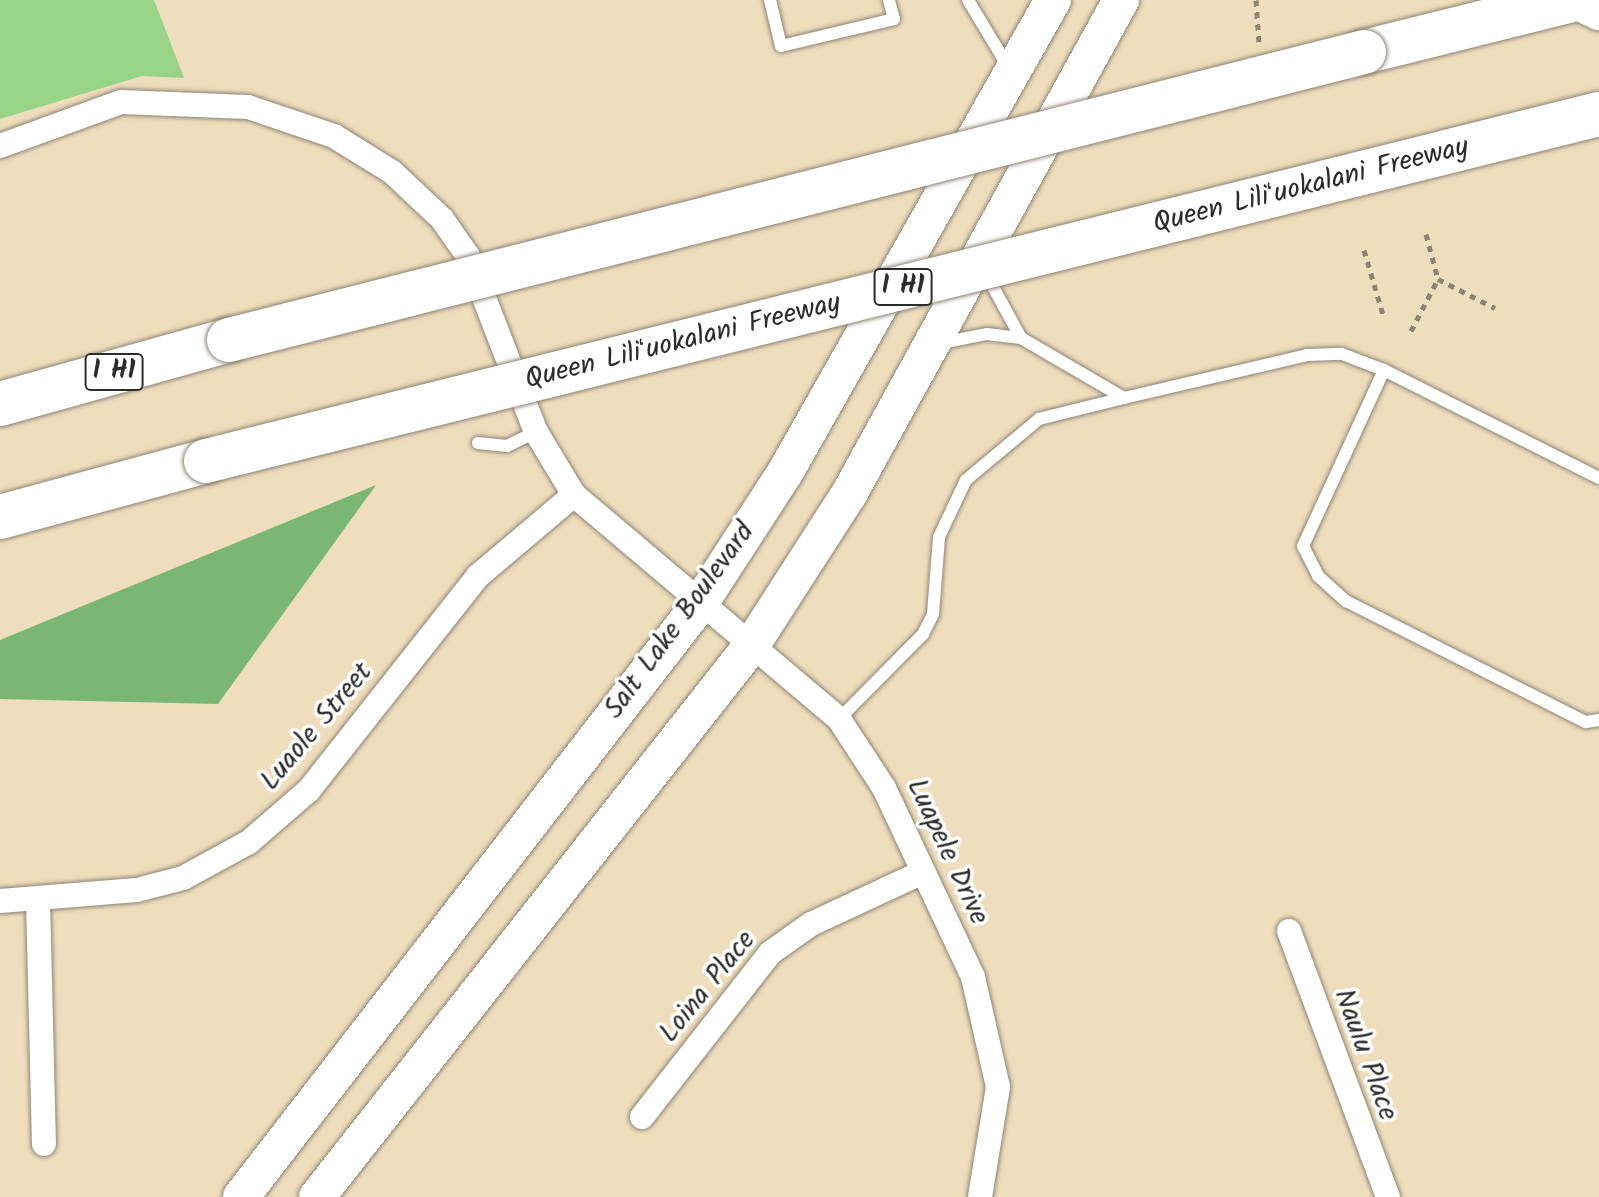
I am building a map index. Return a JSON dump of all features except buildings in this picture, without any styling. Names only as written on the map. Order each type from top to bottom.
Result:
[{"type":"highway","points":[[1458,29],[1547,0]]},
{"type":"highway","name":"I H1","points":[[0,404],[229,340],[1573,0]]},
{"type":"highway","name":"Queen Liliʻuokalani Freeway","points":[[0,517],[206,461],[1599,114]]},
{"type":"main road","name":"Salt Lake Boulevard","points":[[241,1197],[699,605],[794,458],[1053,0]]},
{"type":"main road","points":[[317,1197],[751,646],[849,494],[982,261],[1121,0]]},
{"type":"main road","points":[[1573,0],[1599,12]]},
{"type":"street","name":"Luapele Drive","points":[[0,146],[72,114],[161,98],[248,107],[334,136],[392,172],[457,238],[536,432],[574,495],[699,605],[839,719],[884,788],[973,977],[998,1087],[980,1197]]},
{"type":"street","name":"Luaole Street","points":[[0,901],[38,900],[183,878],[288,812],[478,576],[574,495]]},
{"type":"street","name":"Loina Place","points":[[642,1117],[770,953],[811,924],[923,872]]},
{"type":"street","points":[[38,900],[44,1144]]},
{"type":"street","name":"Naulu Place","points":[[1289,931],[1388,1197]]},
{"type":"lane","points":[[770,0],[781,46],[894,19],[889,0]]},
{"type":"lane","points":[[968,0],[1010,75]]},
{"type":"lane","points":[[982,261],[1000,311],[1021,338],[1124,398]]},
{"type":"lane","points":[[932,345],[987,334],[1021,338]]},
{"type":"lane","points":[[839,719],[923,634],[933,614],[939,537],[966,480],[1039,419],[1307,355],[1342,354],[1384,370],[1599,478]]},
{"type":"lane","points":[[1384,370],[1303,546],[1318,576],[1346,601],[1586,722],[1599,720]]},
{"type":"lane","points":[[478,443],[507,446],[536,432]]},
{"type":"path","points":[[1256,0],[1260,54]]},
{"type":"path","points":[[1411,331],[1438,279],[1426,234]]},
{"type":"path","points":[[1364,250],[1384,318]]},
{"type":"path","points":[[1438,279],[1495,308]]},
{"type":"green space","points":[[0,0],[154,0],[184,78],[142,76],[0,119]]},
{"type":"green space","points":[[376,485],[218,704],[0,699],[0,640]]}]
